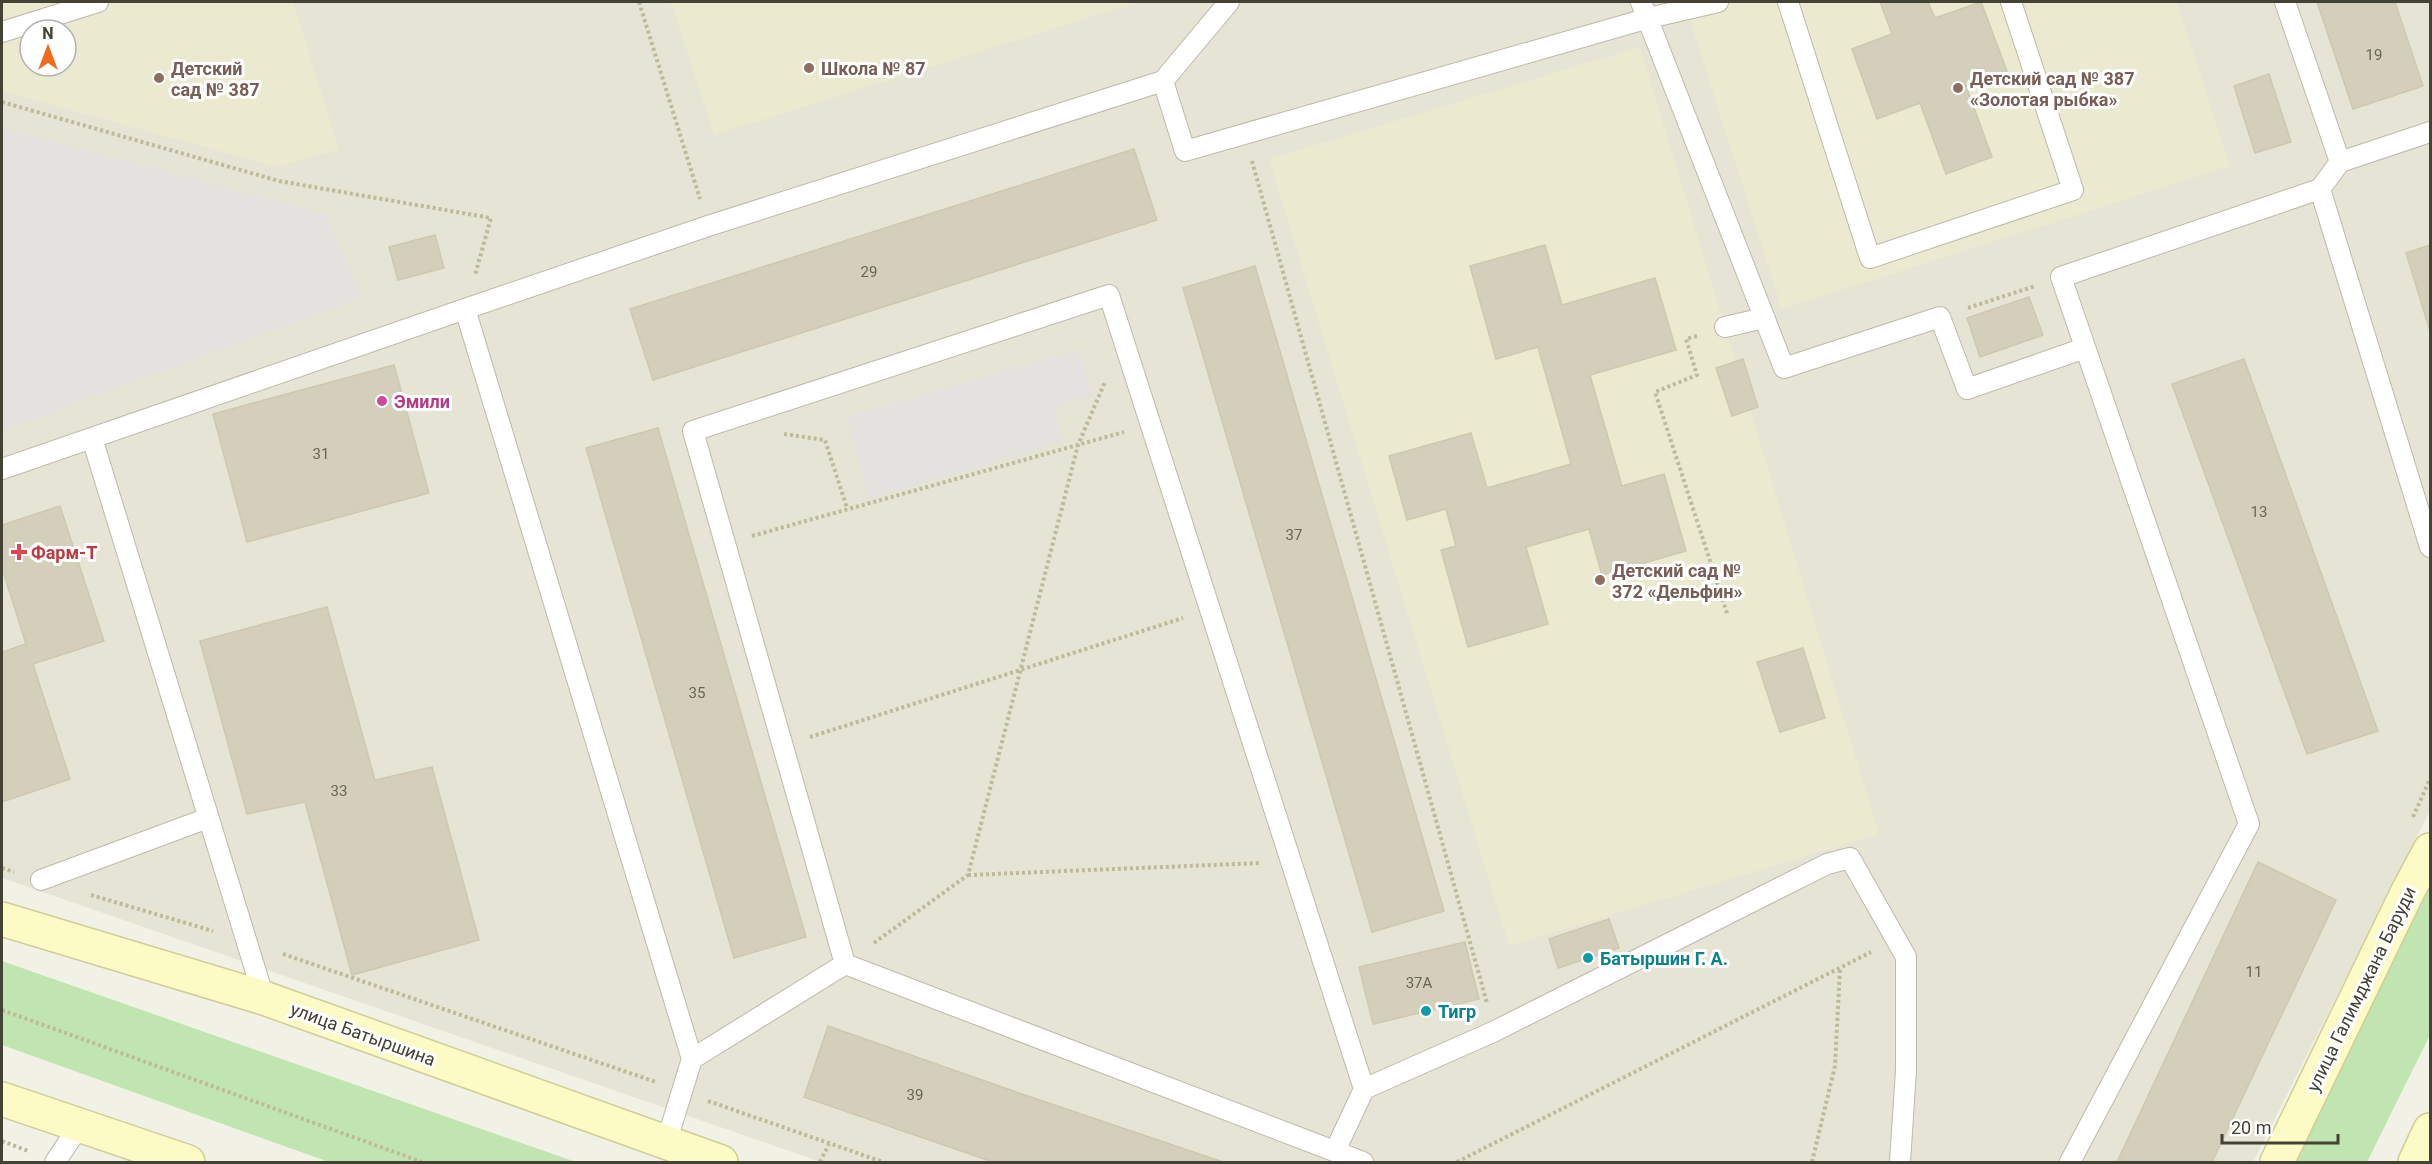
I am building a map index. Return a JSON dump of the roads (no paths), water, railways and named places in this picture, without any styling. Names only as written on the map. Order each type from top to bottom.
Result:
[{"type":"street","name":"улица Галимджана Баруди","points":[[2277,1162],[2430,850]]},
{"type":"street","name":"улица Батыршина","points":[[2,919],[264,998],[721,1162]]},
{"type":"street","points":[[2,1099],[188,1162]]},
{"type":"street","points":[[2415,1162],[2430,1130]]},
{"type":"lane","points":[[2,32],[98,2]]},
{"type":"lane","points":[[2,469],[708,226],[1163,81],[1229,2]]},
{"type":"lane","points":[[1163,81],[1185,151],[1645,10],[1718,2]]},
{"type":"lane","points":[[1788,2],[1870,258],[2073,190],[2011,2]]},
{"type":"lane","points":[[2285,2],[2340,162]]},
{"type":"lane","points":[[1645,10],[1784,368],[1940,317],[1966,389],[2085,348]]},
{"type":"lane","points":[[2070,1162],[2249,824],[2061,277],[2320,189],[2340,162],[2430,132]]},
{"type":"lane","points":[[2320,189],[2430,547]]},
{"type":"lane","points":[[845,964],[693,431],[1109,295],[1364,1089]]},
{"type":"lane","points":[[465,309],[692,1059],[666,1143]]},
{"type":"lane","points":[[1725,327],[1764,318]]},
{"type":"lane","points":[[92,438],[264,998]]},
{"type":"lane","points":[[41,880],[208,818]]},
{"type":"lane","points":[[1335,1151],[1364,1089],[1495,1031],[1827,864],[1850,858],[1906,957],[1906,1070],[1900,1162]]},
{"type":"lane","points":[[692,1059],[845,964]]},
{"type":"lane","points":[[845,964],[1363,1162]]},
{"type":"lane","points":[[55,1162],[80,1125]]},
{"type":"place","name":"Школа № 87","points":[[809,68]]},
{"type":"place","name":"Детский сад № 387","points":[[159,78]]},
{"type":"place","name":"Детский сад № 387 «Золотая рыбка»","points":[[1958,88]]},
{"type":"place","name":"Эмили","points":[[382,401]]},
{"type":"place","name":"Фарм-Т","points":[[19,552]]},
{"type":"place","name":"Детский сад № 372 «Дельфин»","points":[[1600,580]]},
{"type":"place","name":"Батыршин Г. А.","points":[[1588,958]]},
{"type":"place","name":"Тигр","points":[[1426,1011]]}]
